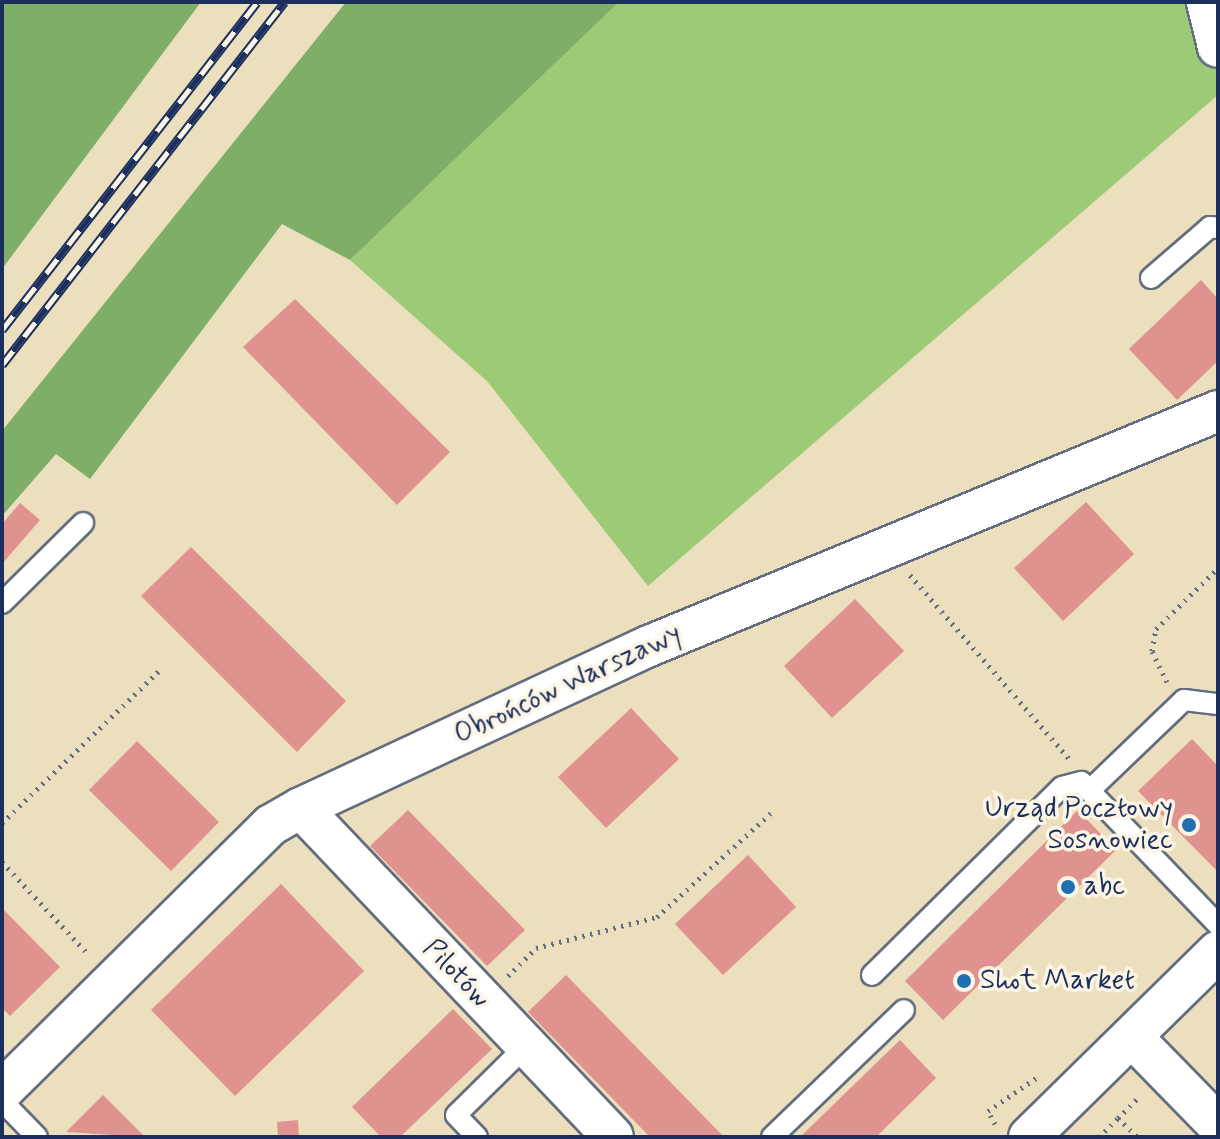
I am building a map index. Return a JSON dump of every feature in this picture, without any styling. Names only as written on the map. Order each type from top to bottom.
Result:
[{"type":"street","points":[[1207,2],[1218,47]]},
{"type":"street","name":"Obrońców Warszawy","points":[[2,1091],[271,825],[301,808],[649,646],[1218,411]]},
{"type":"street","name":"Pilotów","points":[[301,808],[613,1137]]},
{"type":"street","points":[[1029,1137],[1218,951]]},
{"type":"street","points":[[1132,1037],[1218,1125]]},
{"type":"lane","points":[[1151,278],[1210,227],[1218,228]]},
{"type":"lane","points":[[2,603],[83,523]]},
{"type":"lane","points":[[872,975],[1062,787],[1085,786],[1184,700],[1218,704]]},
{"type":"lane","points":[[1085,786],[1218,925]]},
{"type":"lane","points":[[772,1137],[904,1010]]},
{"type":"lane","points":[[477,1137],[456,1115],[525,1047]]},
{"type":"lane","points":[[2,1101],[37,1137]]},
{"type":"path","points":[[904,568],[1068,754],[1085,786]]},
{"type":"path","points":[[1184,700],[1159,674],[1156,629],[1218,568]]},
{"type":"path","points":[[2,823],[163,667]]},
{"type":"path","points":[[482,1002],[536,948],[657,917],[771,813]]},
{"type":"path","points":[[2,862],[114,981]]},
{"type":"path","points":[[1099,1137],[1118,1118],[1138,1137]]},
{"type":"green space","points":[[2,2],[201,2],[2,269]]},
{"type":"green space","points":[[346,2],[619,2],[350,260],[282,224],[90,479],[56,454],[2,516],[2,431]]},
{"type":"green space","points":[[619,2],[1188,2],[1218,37],[1218,95],[648,586],[487,381],[350,260]]},
{"type":"building","points":[[1201,280],[1218,299],[1218,361],[1177,400],[1129,349]]},
{"type":"building","points":[[295,299],[450,452],[397,505],[243,347]]},
{"type":"building","points":[[1086,502],[1134,554],[1063,621],[1014,568]]},
{"type":"building","points":[[20,503],[40,520],[2,564],[2,524]]},
{"type":"building","points":[[191,547],[346,701],[297,752],[141,596]]},
{"type":"building","points":[[855,599],[904,651],[832,718],[784,666]]},
{"type":"building","points":[[631,708],[679,759],[606,828],[558,777]]},
{"type":"building","points":[[1192,739],[1218,766],[1218,872],[1138,791]]},
{"type":"building","points":[[137,741],[219,822],[171,871],[89,790]]},
{"type":"building","points":[[408,810],[525,930],[487,966],[370,846]]},
{"type":"building","points":[[1078,810],[1116,850],[943,1020],[905,981]]},
{"type":"building","points":[[748,855],[796,907],[723,975],[675,924]]},
{"type":"building","points":[[281,884],[364,971],[235,1096],[151,1010]]},
{"type":"building","points":[[2,908],[60,967],[10,1016],[2,1008]]},
{"type":"building","points":[[566,975],[724,1137],[650,1137],[528,1012]]},
{"type":"building","points":[[453,1009],[492,1049],[400,1137],[381,1137],[352,1107]]},
{"type":"building","points":[[900,1040],[936,1078],[876,1137],[800,1137]]},
{"type":"building","points":[[103,1095],[145,1137],[66,1132]]},
{"type":"building","points":[[298,1120],[299,1137],[278,1137],[277,1122]]},
{"type":"railway","points":[[2,330],[257,2]]},
{"type":"railway","points":[[2,365],[285,2]]},
{"type":"place","name":"Urząd Pocztowy Sosnowiec","points":[[1189,825]]},
{"type":"place","name":"abc","points":[[1068,887]]},
{"type":"place","name":"Shot Market","points":[[964,981]]}]
